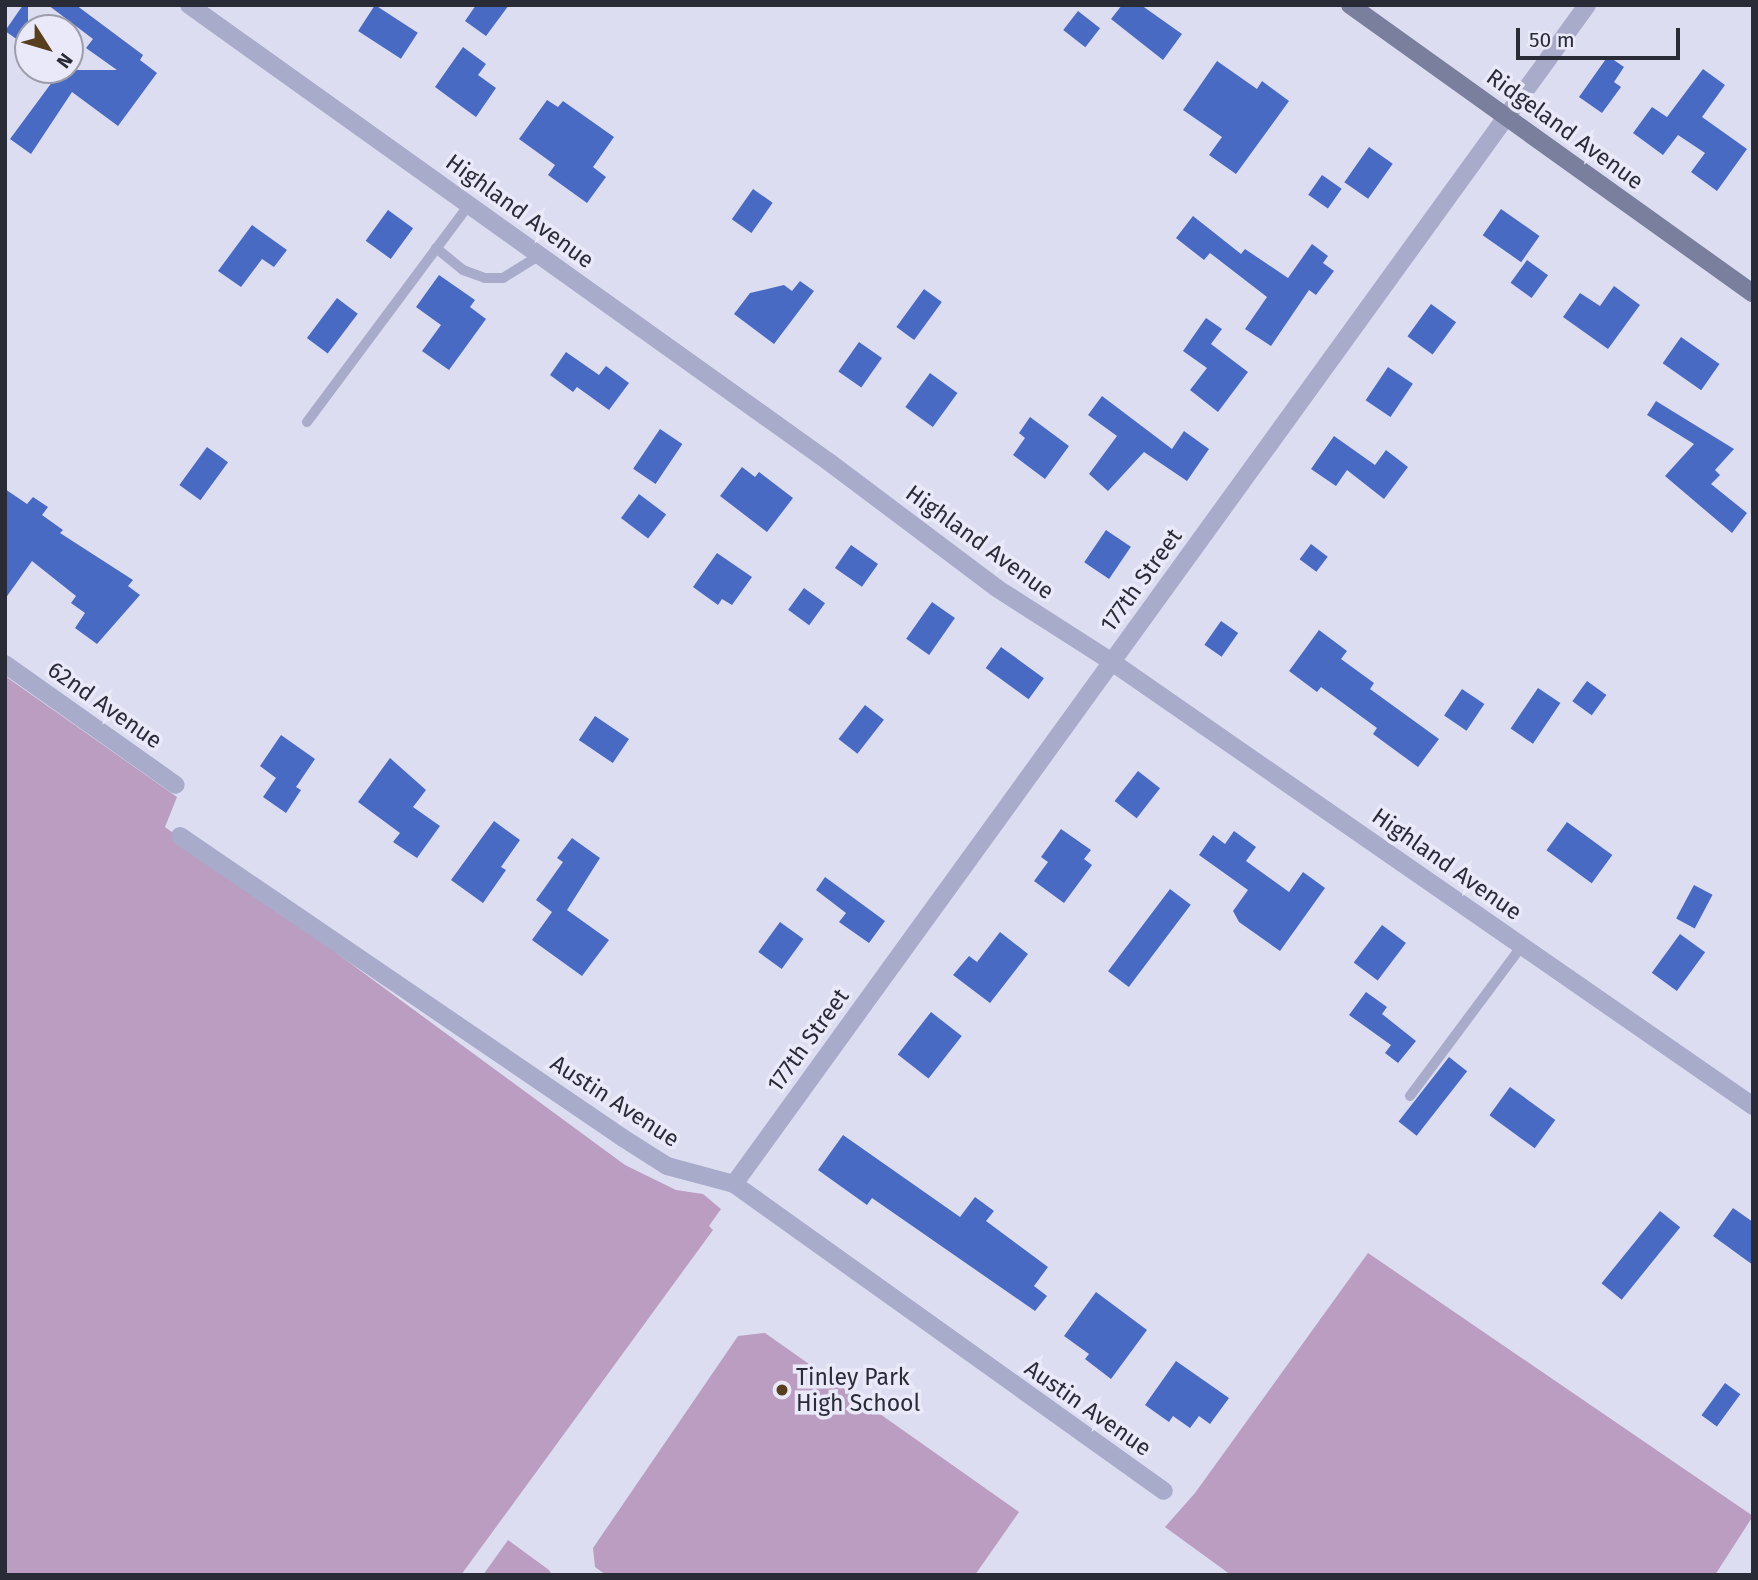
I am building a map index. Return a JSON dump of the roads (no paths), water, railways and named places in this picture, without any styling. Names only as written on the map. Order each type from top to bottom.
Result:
[{"type":"street","name":"Ridgeland Avenue","points":[[1350,5],[1753,293]]},
{"type":"street","name":"177th Street","points":[[734,1184],[1587,5]]},
{"type":"street","name":"Highland Avenue","points":[[195,7],[998,589],[1112,662],[1753,1106]]},
{"type":"street","name":"62nd Avenue","points":[[5,664],[176,785]]},
{"type":"street","name":"Austin Avenue","points":[[180,836],[667,1166],[734,1184],[1164,1490]]},
{"type":"lane","points":[[307,422],[469,205]]},
{"type":"lane","points":[[436,248],[463,270],[485,278],[503,278],[540,255]]},
{"type":"lane","points":[[1409,1096],[1522,946]]},
{"type":"place","name":"Tinley Park High School","points":[[782,1390]]}]
